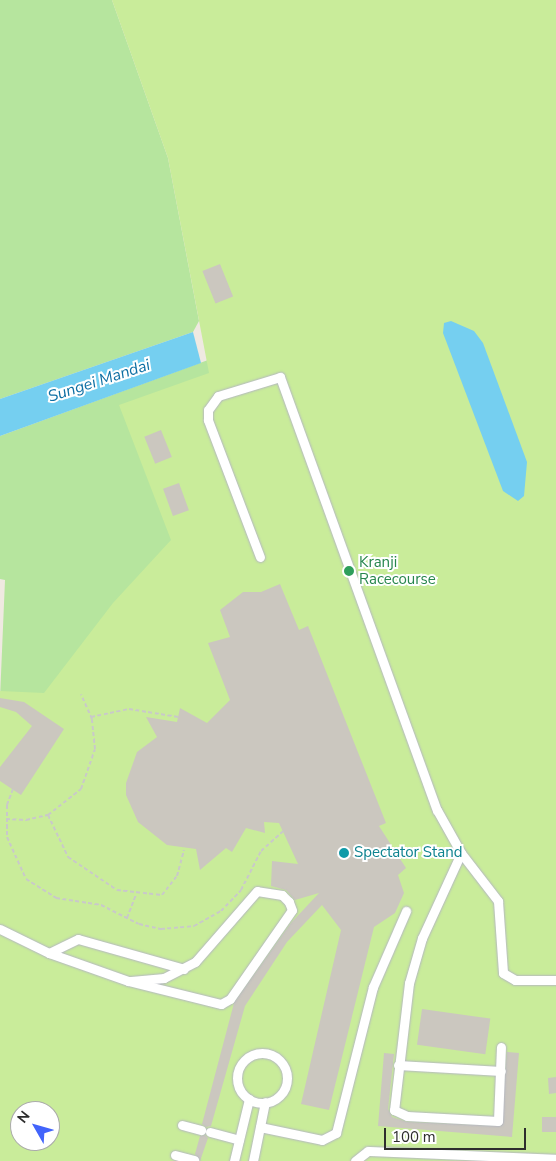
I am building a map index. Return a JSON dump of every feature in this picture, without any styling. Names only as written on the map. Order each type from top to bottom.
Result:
[{"type":"street","points":[[260,557],[208,420],[208,410],[218,396],[280,377],[431,796],[462,853],[498,901],[503,973],[515,980],[556,980]]},
{"type":"street","points":[[462,853],[451,884],[422,938],[408,983],[398,1065],[397,1113],[494,1123],[500,1114],[501,1047]]},
{"type":"street","points":[[0,929],[49,953],[128,981],[214,1005],[227,1002],[292,910],[290,902],[269,890],[252,894],[204,953],[184,970],[164,978],[128,981]]},
{"type":"street","points":[[260,1126],[322,1140],[336,1133],[373,987],[406,911]]},
{"type":"street","points":[[49,953],[78,939],[184,970]]},
{"type":"street","points":[[251,1053],[283,1060],[288,1072],[286,1086],[278,1097],[265,1102],[249,1099],[240,1089],[236,1076],[245,1057],[251,1053]]},
{"type":"street","points":[[398,1065],[500,1070]]},
{"type":"street","points":[[234,1161],[249,1099]]},
{"type":"street","points":[[253,1161],[265,1102]]},
{"type":"street","points":[[182,1125],[239,1140]]},
{"type":"street","points":[[355,1161],[368,1150],[435,1158],[556,1159]]},
{"type":"street","points":[[175,1155],[194,1160]]},
{"type":"path","points":[[6,819],[26,820],[48,815],[73,798],[88,777],[95,749],[91,717],[81,694]]},
{"type":"path","points":[[91,717],[129,709],[178,717]]},
{"type":"path","points":[[13,789],[6,819],[9,850],[34,885],[56,898],[101,905],[127,918],[161,929],[194,926],[211,918],[241,890],[261,851],[283,832]]},
{"type":"path","points":[[48,815],[56,840],[82,871],[104,885],[136,894],[168,891],[184,850]]},
{"type":"path","points":[[127,918],[136,894]]},
{"type":"green space","points":[[0,0],[112,0],[168,158],[199,321],[193,332],[0,399]]},
{"type":"green space","name":"Kranji Racecourse","points":[[112,0],[556,0],[556,1161],[0,1161],[0,691],[44,693],[113,603],[171,540],[119,405],[209,373],[168,158]]},
{"type":"green space","points":[[263,340],[262,565],[74,694],[0,698],[5,580],[0,579],[0,436]]},
{"type":"water","points":[[451,321],[474,331],[483,343],[527,462],[524,496],[518,501],[503,491],[443,333],[444,323]]},
{"type":"water","name":"Sungei Mandai","points":[[193,332],[201,363],[0,436],[0,399]]},
{"type":"building","points":[[220,264],[233,296],[215,304],[202,271]]},
{"type":"building","points":[[161,430],[172,457],[155,464],[144,437]]},
{"type":"building","points":[[179,483],[189,510],[173,516],[163,489]]},
{"type":"building","name":"Spectator Stand","points":[[280,584],[299,630],[308,626],[386,823],[379,826],[406,868],[398,875],[404,893],[395,913],[374,927],[329,1110],[301,1104],[341,930],[322,905],[287,942],[245,1006],[211,1126],[206,1127],[202,1124],[234,1003],[291,923],[319,893],[295,900],[286,890],[271,886],[272,861],[298,864],[279,823],[264,822],[265,833],[246,828],[232,852],[226,848],[200,870],[196,849],[167,845],[138,822],[126,795],[126,783],[137,752],[157,737],[146,717],[177,722],[180,708],[207,723],[230,700],[208,643],[230,637],[220,610],[243,592],[261,592]]},
{"type":"building","points":[[0,698],[24,702],[64,729],[21,795],[0,781],[0,767],[32,726],[16,712],[0,707]]},
{"type":"building","points":[[422,1009],[490,1019],[485,1054],[417,1045]]},
{"type":"building","points":[[507,1052],[519,1053],[512,1137],[378,1126],[384,1053],[394,1054],[388,1109],[392,1117],[407,1122],[501,1126]]},
{"type":"building","points":[[556,1077],[556,1093],[549,1094],[548,1078]]},
{"type":"building","points":[[542,1117],[556,1117],[556,1132],[542,1132]]},
{"type":"building","points":[[205,1135],[208,1138],[200,1161],[195,1154],[200,1136]]},
{"type":"place","name":"Kranji Racecourse","points":[[349,571]]},
{"type":"place","name":"Spectator Stand","points":[[344,853]]}]
